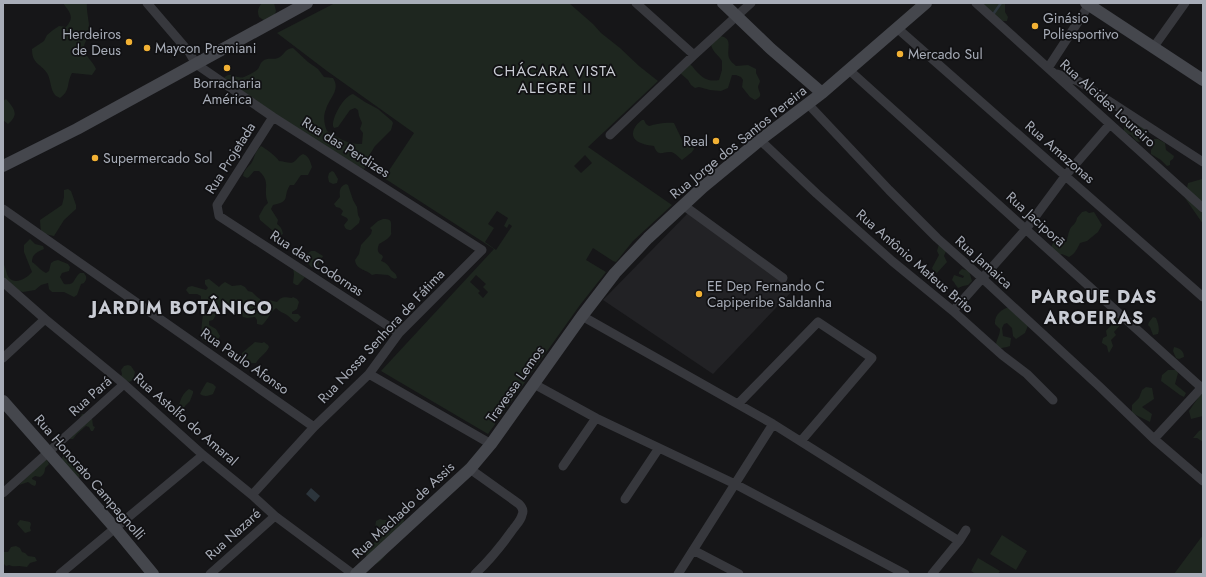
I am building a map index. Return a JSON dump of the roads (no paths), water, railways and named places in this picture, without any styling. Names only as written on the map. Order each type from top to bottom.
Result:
[{"type":"street","points":[[146,3],[189,52],[196,64]]},
{"type":"street","points":[[3,166],[77,129],[307,3]]},
{"type":"street","points":[[636,3],[694,55]]},
{"type":"street","points":[[723,3],[822,93]]},
{"type":"street","points":[[610,135],[751,3]]},
{"type":"street","name":"Rua Jorge dos Santos Pereira","points":[[582,316],[615,273],[642,243],[683,205],[760,140],[822,93],[926,3]]},
{"type":"street","name":"Rua Alcides Loureiro","points":[[976,3],[1203,208]]},
{"type":"street","points":[[1153,48],[1185,3]]},
{"type":"street","points":[[1048,68],[1087,4],[1203,80]]},
{"type":"street","name":"Rua Amazonas","points":[[897,28],[1203,297]]},
{"type":"street","name":"Rua das Perdizes","points":[[196,64],[273,117],[482,250]]},
{"type":"street","name":"Rua Jaciporã","points":[[849,70],[1202,388]]},
{"type":"street","points":[[1056,74],[1078,81],[1203,162]]},
{"type":"street","name":"Rua Jamaica","points":[[808,104],[889,190],[937,238],[1100,387],[1154,439],[1203,481]]},
{"type":"street","name":"Rua Projetada","points":[[219,216],[217,205],[273,117]]},
{"type":"street","points":[[953,311],[1026,229],[1066,175],[1110,124]]},
{"type":"street","name":"Rua Antônio Mateus Brito","points":[[760,140],[874,245],[953,311],[1002,355],[1027,374],[1053,400]]},
{"type":"street","points":[[683,205],[783,278]]},
{"type":"street","name":"Rua Paulo Afonso","points":[[3,209],[314,427]]},
{"type":"street","name":"Rua das Codornas","points":[[219,216],[399,333]]},
{"type":"street","name":"Rua Nossa Senhora de Fátima","points":[[252,495],[314,427],[369,374],[399,333],[482,250]]},
{"type":"street","name":"Rua Astolfo do Amaral","points":[[3,282],[45,319],[124,384],[275,516],[355,574]]},
{"type":"street","points":[[582,316],[773,424],[959,540]]},
{"type":"street","name":"Travessa Lemos","points":[[470,469],[491,444],[582,316]]},
{"type":"street","points":[[3,358],[45,319]]},
{"type":"street","points":[[738,404],[818,322],[872,358],[801,441]]},
{"type":"street","points":[[369,374],[491,444]]},
{"type":"street","name":"Rua Pará","points":[[3,493],[124,384]]},
{"type":"street","points":[[534,384],[596,418],[735,484],[905,574]]},
{"type":"street","points":[[1154,439],[1202,388]]},
{"type":"street","name":"Rua Honorato Campagnolli","points":[[3,401],[115,528],[153,574]]},
{"type":"street","points":[[563,466],[596,418]]},
{"type":"street","points":[[678,574],[773,424]]},
{"type":"street","points":[[625,499],[659,448]]},
{"type":"street","points":[[60,574],[203,454]]},
{"type":"street","points":[[470,469],[519,504],[523,511],[523,515],[504,542],[489,562],[476,574]]},
{"type":"street","name":"Rua Machado de Assis","points":[[355,574],[470,469]]},
{"type":"street","name":"Rua Nazaré","points":[[210,574],[275,516]]},
{"type":"street","points":[[932,574],[966,530]]},
{"type":"street","points":[[693,550],[739,574]]},
{"type":"waterway","points":[[992,16],[1001,3]]},
{"type":"place","name":"Ginásio Poliesportivo","points":[[1035,26]]},
{"type":"place","name":"Herdeiros de Deus","points":[[129,42]]},
{"type":"place","name":"Maycon Premiani","points":[[147,48]]},
{"type":"place","name":"Mercado Sul","points":[[900,54]]},
{"type":"place","name":"Borracharia América","points":[[227,68]]},
{"type":"place","name":"Real","points":[[716,141]]},
{"type":"place","name":"Supermercado Sol","points":[[95,158]]},
{"type":"place","name":"EE Dep Fernando C Capiperibe Saldanha","points":[[699,294]]},
{"type":"district","name":"CHÁCARA VISTA ALEGRE II","points":[[555,80]]},
{"type":"district","name":"PARQUE DAS AROEIRAS","points":[[1094,307]]},
{"type":"district","name":"JARDIM BOTÂNICO","points":[[182,308]]}]
